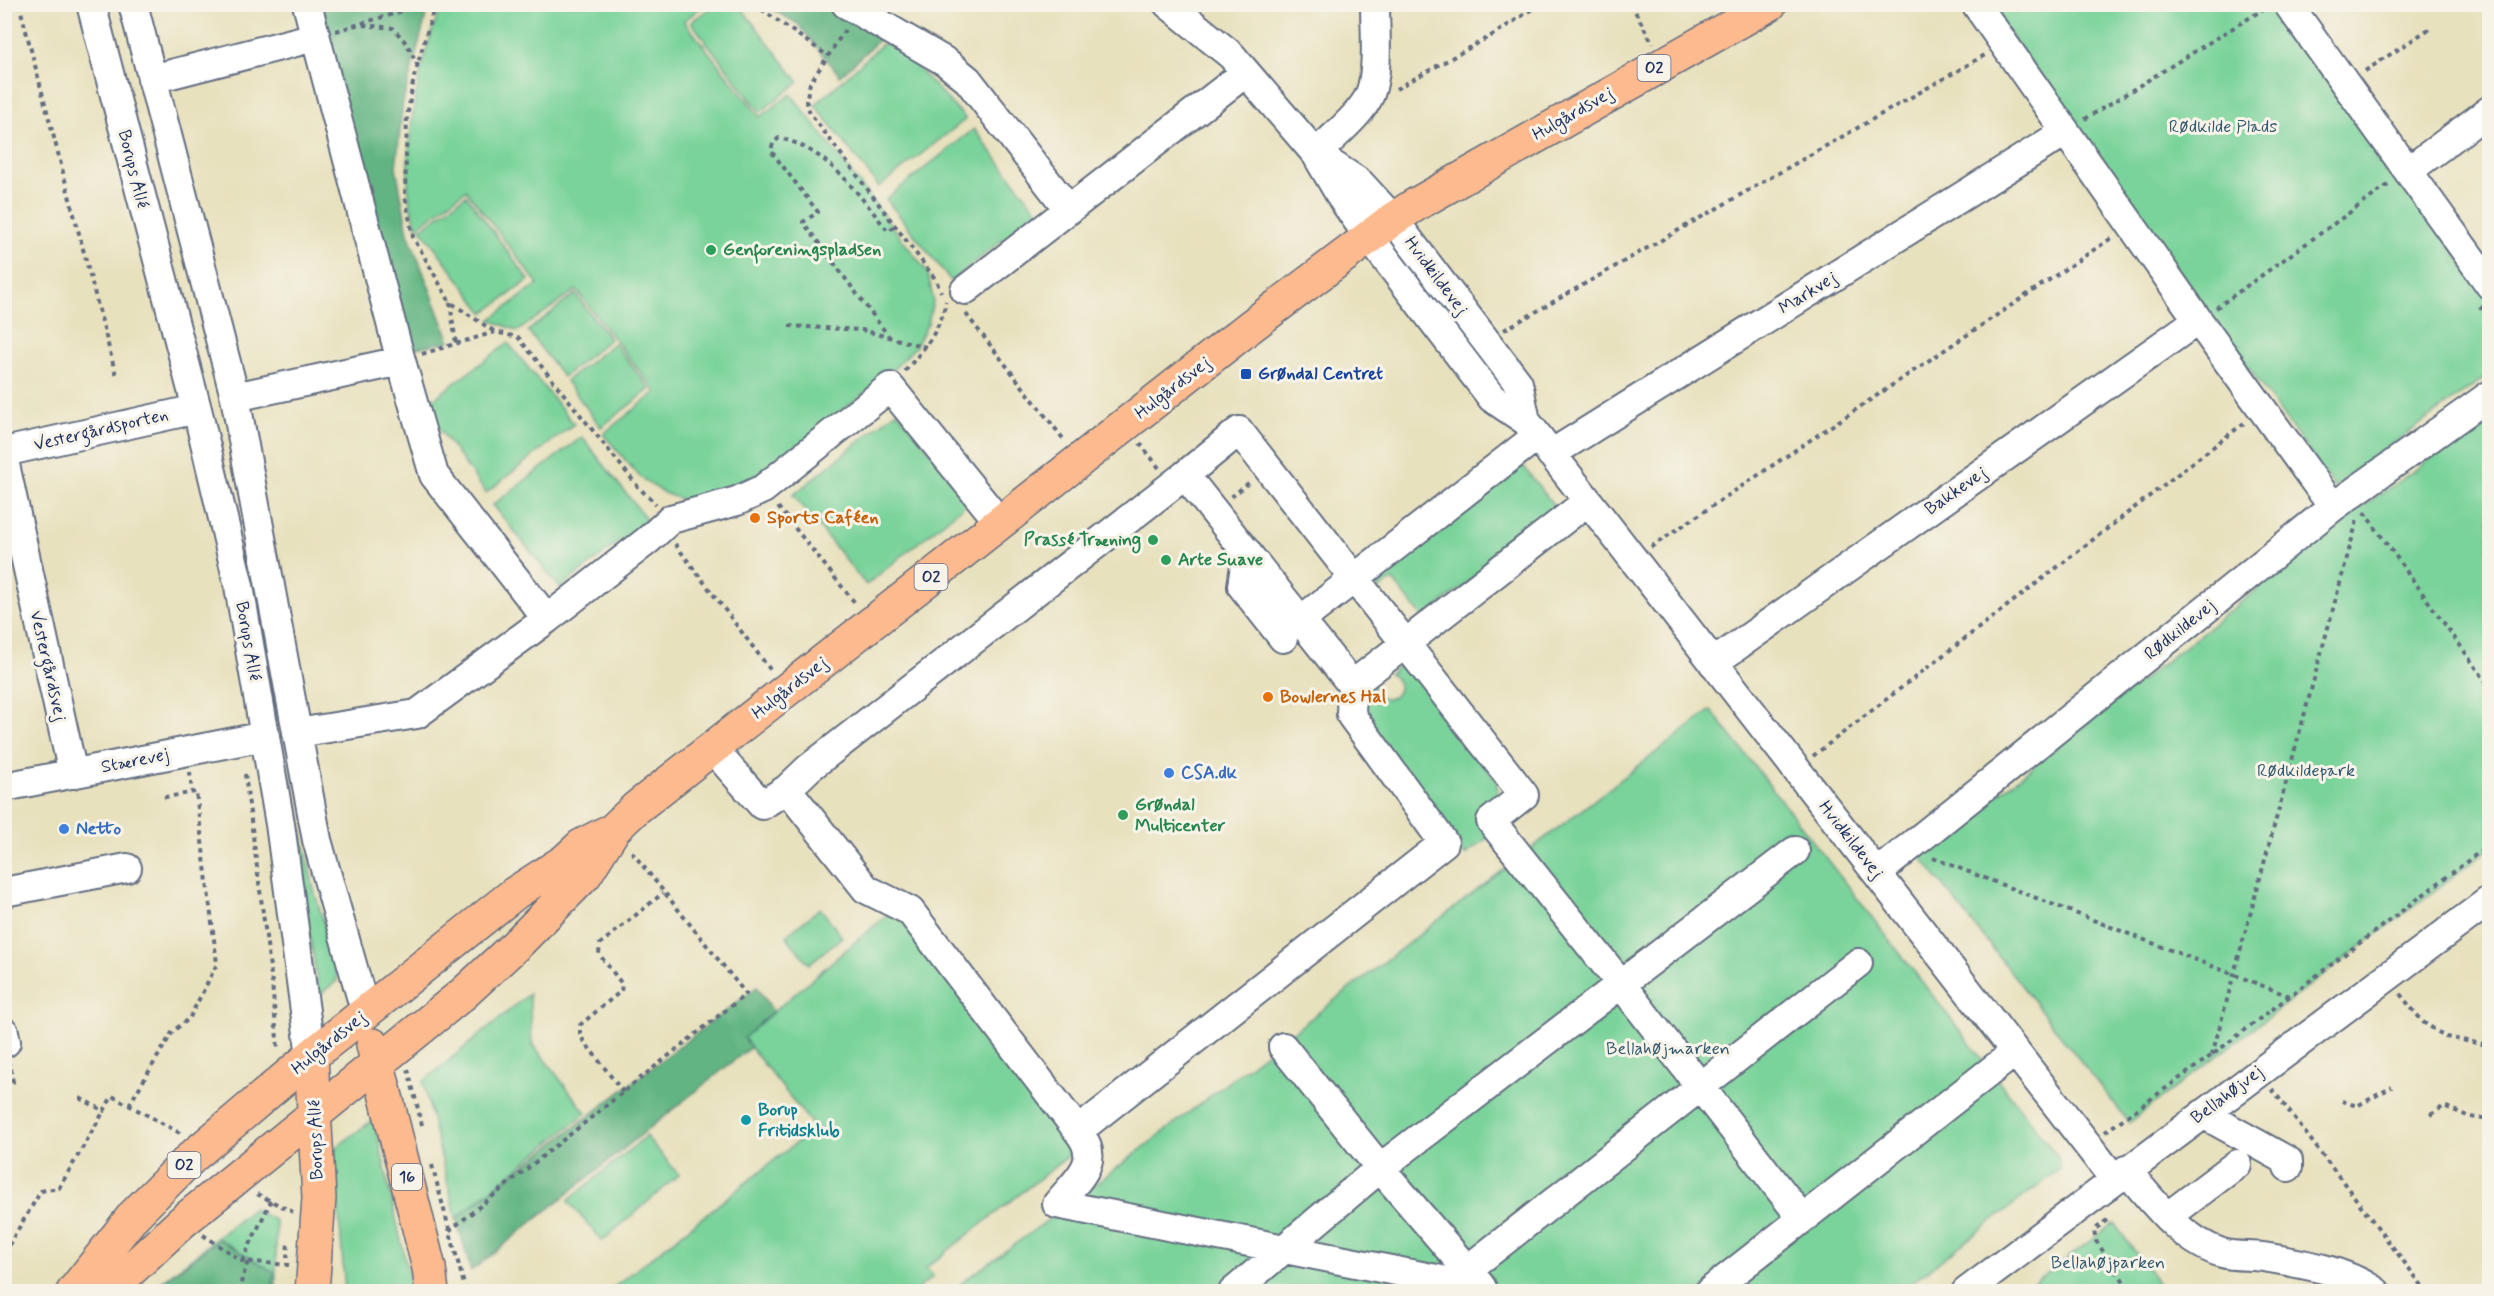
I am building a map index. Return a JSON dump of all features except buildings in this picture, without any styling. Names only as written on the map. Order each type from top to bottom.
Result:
[{"type":"main road","name":"Hulgårdsvej","points":[[111,1288],[182,1222],[315,1115],[372,1038],[515,893],[566,860],[581,846],[614,829],[712,748],[1381,228],[1473,170],[1770,4]]},
{"type":"main road","name":"Hulgårdsvej","points":[[73,1292],[134,1215],[205,1146],[281,1082],[464,993],[517,944],[585,875],[614,829]]},
{"type":"main road","name":"Borups Allé","points":[[372,1038],[426,1256],[432,1292]]},
{"type":"main road","name":"Borups Allé","points":[[313,1067],[318,1207],[313,1276]]},
{"type":"main road","points":[[111,1288],[145,1232],[191,1185],[292,1101],[313,1067]]},
{"type":"main road","points":[[318,1207],[334,1292]]},
{"type":"street","name":"Borups Allé","points":[[91,4],[197,409],[239,586],[265,736],[304,992],[313,1067]]},
{"type":"street","name":"Borups Allé","points":[[133,4],[235,398],[317,840],[372,1038]]},
{"type":"street","points":[[307,4],[401,361],[434,475],[547,619]]},
{"type":"street","name":"Hvidkildevej","points":[[1168,4],[1231,55],[1316,153],[1343,200],[1381,228],[1485,341],[1518,383],[1538,437]]},
{"type":"street","points":[[1316,153],[1370,95],[1374,74],[1375,4]]},
{"type":"street","points":[[1976,4],[2262,409],[2347,508]]},
{"type":"street","points":[[2288,4],[2490,285]]},
{"type":"street","points":[[855,7],[946,62],[968,80],[1069,210]]},
{"type":"street","points":[[152,79],[315,37]]},
{"type":"street","points":[[956,302],[1069,210],[1245,73]]},
{"type":"street","points":[[2408,171],[2490,110]]},
{"type":"street","name":"Markvej","points":[[1538,437],[2065,132]]},
{"type":"street","name":"Hvidkildevej","points":[[1381,228],[1492,399],[1538,437],[2088,1145],[2167,1217],[2202,1244],[2224,1254],[2261,1257],[2345,1276],[2376,1292]]},
{"type":"street","name":"Bakkevej","points":[[1713,663],[2198,320]]},
{"type":"street","points":[[235,398],[401,361]]},
{"type":"street","points":[[297,733],[417,714],[547,619],[648,540],[671,519],[736,501],[763,489],[890,387],[1000,523]]},
{"type":"street","name":"Rødkildevej","points":[[1876,873],[2490,395]]},
{"type":"street","name":"Vestergårdsporten","points":[[4,452],[197,409]]},
{"type":"street","points":[[712,748],[762,805],[788,789],[809,768],[1185,475],[1239,430],[1524,795],[1491,821],[1621,984],[1801,1217]]},
{"type":"street","points":[[1292,629],[1354,578],[1538,437]]},
{"type":"street","name":"Vestergårdsvej","points":[[4,460],[14,560],[72,774]]},
{"type":"street","points":[[1078,1131],[1444,843],[1351,715],[1352,685],[1292,629],[1247,552],[1185,475]]},
{"type":"street","points":[[1352,685],[1588,501]]},
{"type":"street","name":"Stærevej","points":[[4,787],[265,736]]},
{"type":"street","points":[[788,789],[866,889],[910,911],[1088,1142],[1090,1152],[1088,1164],[1057,1203],[1286,1249],[1478,1283]]},
{"type":"street","points":[[1233,1292],[1380,1168],[1795,850]]},
{"type":"street","points":[[4,892],[127,868]]},
{"type":"street","name":"Bellahøjvej","points":[[1966,1292],[2490,900]]},
{"type":"street","points":[[1478,1283],[1700,1086],[1858,963]]},
{"type":"street","points":[[1283,1047],[1380,1168],[1478,1283]]},
{"type":"street","points":[[1709,1292],[1801,1217],[2015,1052]]},
{"type":"street","points":[[2203,1114],[2288,1161],[2288,1167]]},
{"type":"street","points":[[2167,1217],[2237,1164]]},
{"type":"path","points":[[19,4],[116,375]]},
{"type":"path","points":[[315,37],[403,11],[412,4]]},
{"type":"path","points":[[435,4],[407,117],[404,155],[405,196],[413,237],[450,302],[456,344]]},
{"type":"path","points":[[754,4],[828,56]]},
{"type":"path","points":[[1399,89],[1496,33],[1540,4]]},
{"type":"path","points":[[1631,4],[1642,25]]},
{"type":"path","points":[[2065,132],[2271,4]]},
{"type":"path","points":[[855,7],[810,83],[806,101],[810,113],[936,280],[968,315],[1080,461]]},
{"type":"path","points":[[356,25],[382,25],[393,28],[407,44],[418,66]]},
{"type":"path","points":[[2345,84],[2429,29]]},
{"type":"path","points":[[1485,341],[2003,44]]},
{"type":"path","points":[[890,338],[803,222],[818,212],[771,151],[773,143],[779,138],[797,142],[813,150],[835,170],[888,231],[895,226]]},
{"type":"path","points":[[2198,320],[2408,171]]},
{"type":"path","points":[[1633,559],[2131,225]]},
{"type":"path","points":[[450,302],[495,332],[518,337],[639,488],[671,519]]},
{"type":"path","points":[[890,387],[926,347],[956,302]]},
{"type":"path","points":[[789,326],[862,330],[926,347]]},
{"type":"path","points":[[401,361],[495,332]]},
{"type":"path","points":[[1795,769],[2262,409]]},
{"type":"path","points":[[1214,510],[1268,468]]},
{"type":"path","points":[[763,489],[872,623]]},
{"type":"path","points":[[2212,1055],[2234,975],[2347,508]]},
{"type":"path","points":[[648,540],[675,543],[787,691]]},
{"type":"path","points":[[245,770],[272,983],[281,1082]]},
{"type":"path","points":[[129,1105],[173,1031],[189,1019],[217,964],[196,792],[160,798]]},
{"type":"path","points":[[449,1231],[746,994],[614,829]]},
{"type":"path","points":[[2088,1145],[2212,1055],[2490,844]]},
{"type":"path","points":[[1907,848],[2289,996]]},
{"type":"path","points":[[623,1092],[580,1036],[580,1025],[621,991],[622,984],[599,954],[600,944],[663,892]]},
{"type":"path","points":[[2386,977],[2423,1022],[2446,1037],[2482,1044],[2490,1037]]},
{"type":"path","points":[[2259,1072],[2427,1292]]},
{"type":"path","points":[[2342,1101],[2357,1106],[2392,1087]]},
{"type":"path","points":[[4,1253],[41,1191],[59,1188],[112,1096],[205,1146]]},
{"type":"path","points":[[80,1098],[104,1111]]},
{"type":"path","points":[[2431,1115],[2444,1106],[2470,1117],[2490,1120]]},
{"type":"path","points":[[2490,1156],[2484,1171],[2490,1184]]},
{"type":"path","points":[[234,1180],[292,1212],[318,1207]]},
{"type":"path","points":[[242,1261],[271,1201]]},
{"type":"path","points":[[2107,1220],[2094,1230],[2096,1241],[2131,1292]]},
{"type":"path","points":[[182,1222],[242,1261],[286,1265],[313,1276]]},
{"type":"path","points":[[238,1292],[248,1261]]},
{"type":"green space","points":[[314,5],[429,5],[403,102],[396,167],[408,233],[450,341],[407,350]]},
{"type":"green space","name":"Genforeningspladsen","points":[[442,5],[704,5],[684,21],[760,117],[791,94],[928,273],[933,300],[928,323],[916,346],[891,372],[743,488],[686,501],[664,493],[640,477],[603,434],[656,392],[576,290],[518,331],[490,320],[538,284],[466,190],[417,227],[409,196],[411,125],[427,48]]},
{"type":"green space","points":[[714,5],[739,5],[799,82],[760,112],[691,22]]},
{"type":"green space","points":[[765,5],[822,5],[881,38],[840,76],[798,24]]},
{"type":"green space","name":"Rødkilde Plads","points":[[1989,5],[2281,5],[2489,300],[2489,374],[2334,487]]},
{"type":"green space","points":[[889,38],[966,119],[879,187],[815,105]]},
{"type":"green space","points":[[974,129],[1038,212],[951,281],[886,199]]},
{"type":"green space","points":[[466,195],[529,280],[484,313],[421,229]]},
{"type":"green space","points":[[575,294],[610,339],[563,377],[528,331]]},
{"type":"green space","points":[[508,343],[574,424],[486,493],[423,407]]},
{"type":"green space","points":[[614,343],[650,389],[601,427],[566,381]]},
{"type":"green space","points":[[897,411],[970,501],[866,585],[793,495]]},
{"type":"green space","name":"Rødkildepark","points":[[2489,418],[2489,849],[2129,1123],[1920,856],[2352,514]]},
{"type":"green space","points":[[582,437],[647,520],[560,588],[493,505]]},
{"type":"green space","points":[[1520,462],[1559,512],[1423,618],[1393,580],[1378,590],[1379,573]]},
{"type":"green space","points":[[1405,660],[1497,781],[1498,798],[1476,818],[1490,836],[1465,855],[1363,722],[1359,695],[1374,683],[1375,693],[1381,698],[1387,699],[1397,694],[1398,684],[1389,674]]},
{"type":"green space","name":"Bellahøjmarken","points":[[1711,710],[2058,1157],[2060,1169],[1901,1291],[949,1292],[1074,1201]]},
{"type":"green space","points":[[289,771],[314,890],[336,964],[337,981],[319,995],[285,772]]},
{"type":"green space","points":[[820,908],[842,937],[809,964],[786,936]]},
{"type":"green space","points":[[895,908],[1077,1149],[926,1268],[933,1277],[915,1291],[608,1292],[815,1128],[743,1038]]},
{"type":"green space","points":[[757,987],[773,1011],[744,1038],[751,1047],[471,1271],[456,1218]]},
{"type":"green space","points":[[529,994],[532,1043],[586,1113],[456,1218],[423,1082]]},
{"type":"green space","points":[[374,1119],[412,1291],[345,1291],[334,1149]]},
{"type":"green space","points":[[646,1136],[679,1175],[602,1241],[568,1201]]},
{"type":"green space","points":[[253,1209],[276,1221],[276,1291],[149,1292]]},
{"type":"green space","name":"Bellahøjparken","points":[[2114,1223],[2164,1291],[2024,1291]]},
{"type":"green space","points":[[219,1239],[274,1272],[273,1291],[151,1291]]},
{"type":"place","name":"Genforeningspladsen","points":[[711,250]]},
{"type":"place","name":"Grøndal Centret","points":[[1246,374]]},
{"type":"place","name":"Sports Caféen","points":[[755,518]]},
{"type":"place","name":"Prassé Træning","points":[[1153,540]]},
{"type":"place","name":"Arte Suave","points":[[1166,560]]},
{"type":"place","name":"Bowlernes Hal","points":[[1268,697]]},
{"type":"place","name":"CSA.dk","points":[[1169,773]]},
{"type":"place","name":"Grøndal Multicenter","points":[[1123,815]]},
{"type":"place","name":"Netto","points":[[64,829]]},
{"type":"place","name":"Borup Fritidsklub","points":[[746,1120]]}]
